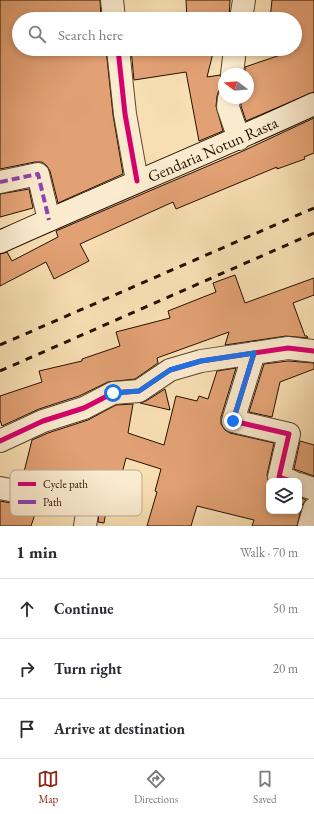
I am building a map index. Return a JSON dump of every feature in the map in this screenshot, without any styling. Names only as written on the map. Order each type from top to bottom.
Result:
[{"type":"street","points":[[112,0],[113,12]]},
{"type":"street","points":[[242,12],[244,0]]},
{"type":"street","points":[[119,56],[125,114],[137,180]]},
{"type":"street","points":[[233,68],[234,56]]},
{"type":"street","points":[[228,104],[239,139]]},
{"type":"street","name":"Gendaria Notun Rasta","points":[[0,242],[137,180],[239,139],[314,104]]},
{"type":"street","points":[[0,182],[38,174],[49,220]]},
{"type":"street","points":[[0,441],[43,421],[84,408],[113,393],[139,391],[170,370],[201,361],[288,348],[314,351]]},
{"type":"street","points":[[254,353],[233,421],[288,434],[279,477],[282,478]]},
{"type":"street","points":[[302,485],[314,489]]},
{"type":"street","points":[[0,488],[10,490]]},
{"type":"street","points":[[309,526],[314,509]]},
{"type":"street","points":[[85,526],[87,516]]},
{"type":"building","points":[[0,0],[100,0],[101,12],[12,12],[12,56],[107,56],[113,115],[123,174],[58,203],[50,171],[42,162],[0,169]]},
{"type":"building","points":[[186,0],[230,0],[229,12],[187,12]]},
{"type":"building","points":[[272,0],[314,0],[314,92],[246,121],[241,104],[254,104],[254,68],[245,67],[277,56],[302,56],[302,12],[271,12]]},
{"type":"building","points":[[132,56],[212,56],[207,77],[218,75],[216,106],[223,131],[199,141],[186,72],[134,80]]},
{"type":"building","points":[[314,118],[314,153],[304,157],[305,159],[277,169],[277,167],[176,209],[173,202],[80,244],[89,261],[54,279],[46,262],[0,286],[0,254],[7,252],[12,261],[58,237],[56,231],[243,151]]},
{"type":"building","points":[[29,189],[33,208],[0,217],[0,194]]},
{"type":"building","points":[[235,275],[245,303],[314,278],[314,295],[293,303],[305,336],[308,338],[286,336],[225,345],[229,332],[157,358],[158,363],[135,379],[108,382],[79,396],[39,409],[2,426],[0,420],[0,396],[42,382],[39,371],[82,361],[82,359],[120,346],[116,332],[170,318],[168,311],[216,292],[213,283]]},
{"type":"building","points":[[288,361],[314,363],[314,369],[280,382],[272,417],[249,412],[264,364]]},
{"type":"building","points":[[236,368],[221,417],[221,424],[225,430],[230,433],[274,443],[268,478],[266,478],[266,514],[300,514],[297,526],[252,526],[254,520],[197,506],[191,526],[147,526],[157,492],[155,491],[161,469],[126,458],[123,470],[24,470],[32,440],[48,433],[88,420],[116,405],[133,404],[128,433],[164,445],[176,396],[197,401],[199,396],[208,399],[217,371]]},
{"type":"building","points":[[165,389],[170,410],[140,403],[146,401]]},
{"type":"building","points":[[300,441],[314,445],[314,476],[294,469]]},
{"type":"building","points":[[302,498],[306,500],[302,505]]},
{"type":"building","points":[[0,501],[10,503],[10,516],[34,516],[31,526],[0,526]]},
{"type":"building","points":[[99,516],[105,516],[104,523],[98,522]]},
{"type":"railway","points":[[0,345],[314,208]]},
{"type":"railway","points":[[0,371],[314,233]]},
{"type":"marked path","points":[[0,182],[38,174],[49,220]]},
{"type":"cycle path","points":[[119,56],[125,114],[137,181]]},
{"type":"cycle path","points":[[0,441],[43,421],[84,408],[113,393],[139,391],[170,370],[201,361],[288,348],[314,351]]},
{"type":"cycle path","points":[[254,353],[233,421],[289,434],[279,477],[282,478]]},
{"type":"route","points":[[113,393],[139,391],[170,370],[201,361],[254,353],[233,421]]}]
